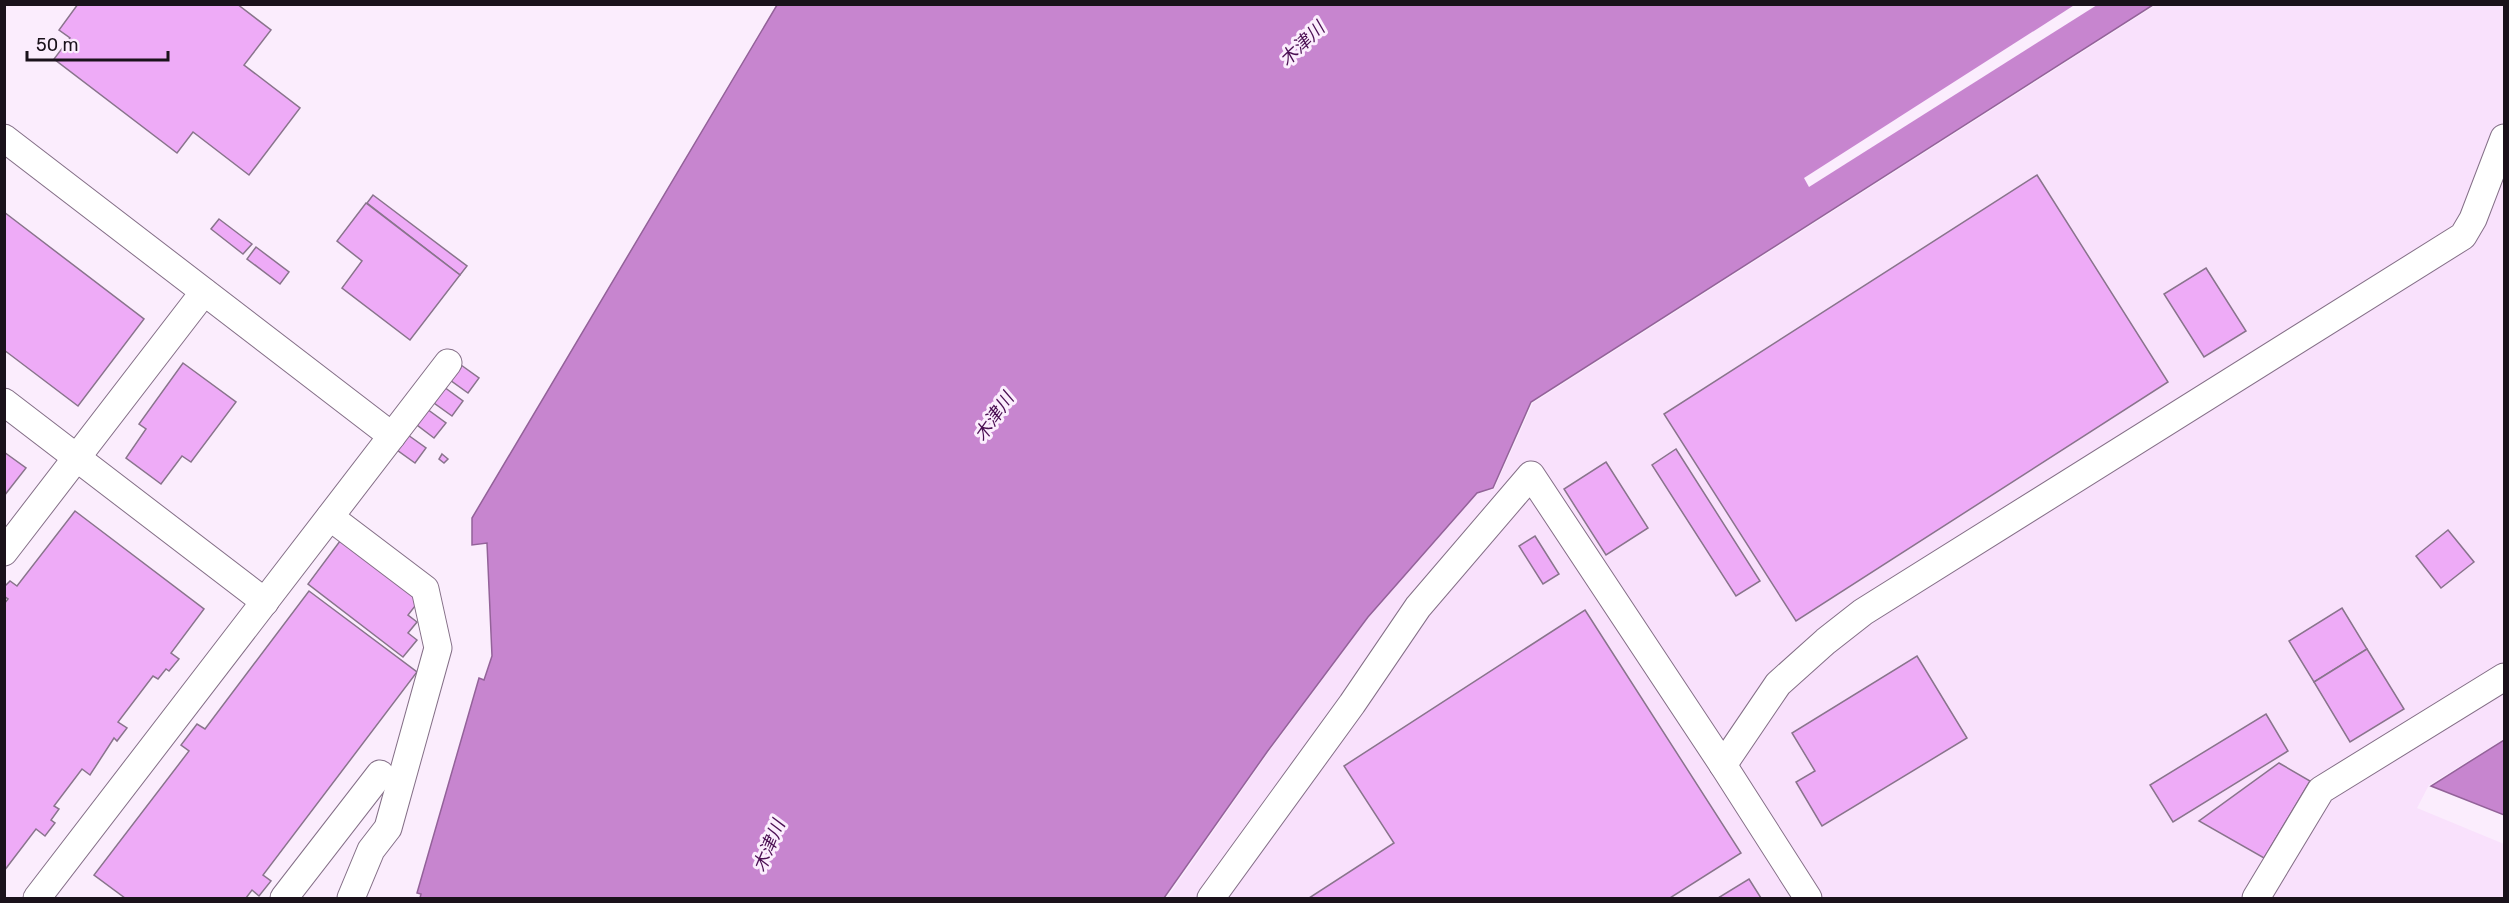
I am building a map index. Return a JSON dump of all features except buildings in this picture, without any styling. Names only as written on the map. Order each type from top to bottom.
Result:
[{"type":"lane","points":[[4,138],[392,436]]},
{"type":"lane","points":[[1724,765],[1778,684],[1863,612],[2463,236],[2474,219],[2505,138]]},
{"type":"lane","points":[[4,552],[204,292]]},
{"type":"lane","points":[[37,898],[448,363]]},
{"type":"lane","points":[[4,402],[265,602]]},
{"type":"lane","points":[[1211,898],[1352,704],[1418,607],[1531,475],[1724,765],[1808,898]]},
{"type":"lane","points":[[330,517],[425,589],[438,648],[388,828],[371,850],[351,898]]},
{"type":"lane","points":[[2256,898],[2321,790],[2505,677]]},
{"type":"lane","points":[[284,898],[380,774]]},
{"type":"shaded area","points":[[2156,5],[2504,5],[2504,739],[2429,785],[2417,808],[2504,844],[2504,898],[1167,898],[1268,753],[1369,617],[1477,494],[1494,489],[1533,403]]},
{"type":"water","name":"木津川","points":[[777,5],[2153,5],[1531,402],[1493,488],[1477,493],[1368,617],[1267,752],[1164,898],[420,898],[421,894],[417,893],[479,678],[484,680],[492,656],[487,543],[472,545],[472,518]]},
{"type":"water","points":[[2504,740],[2504,815],[2431,786]]},
{"type":"pier","points":[[2076,4],[2097,5],[1809,187],[1804,178]]}]
